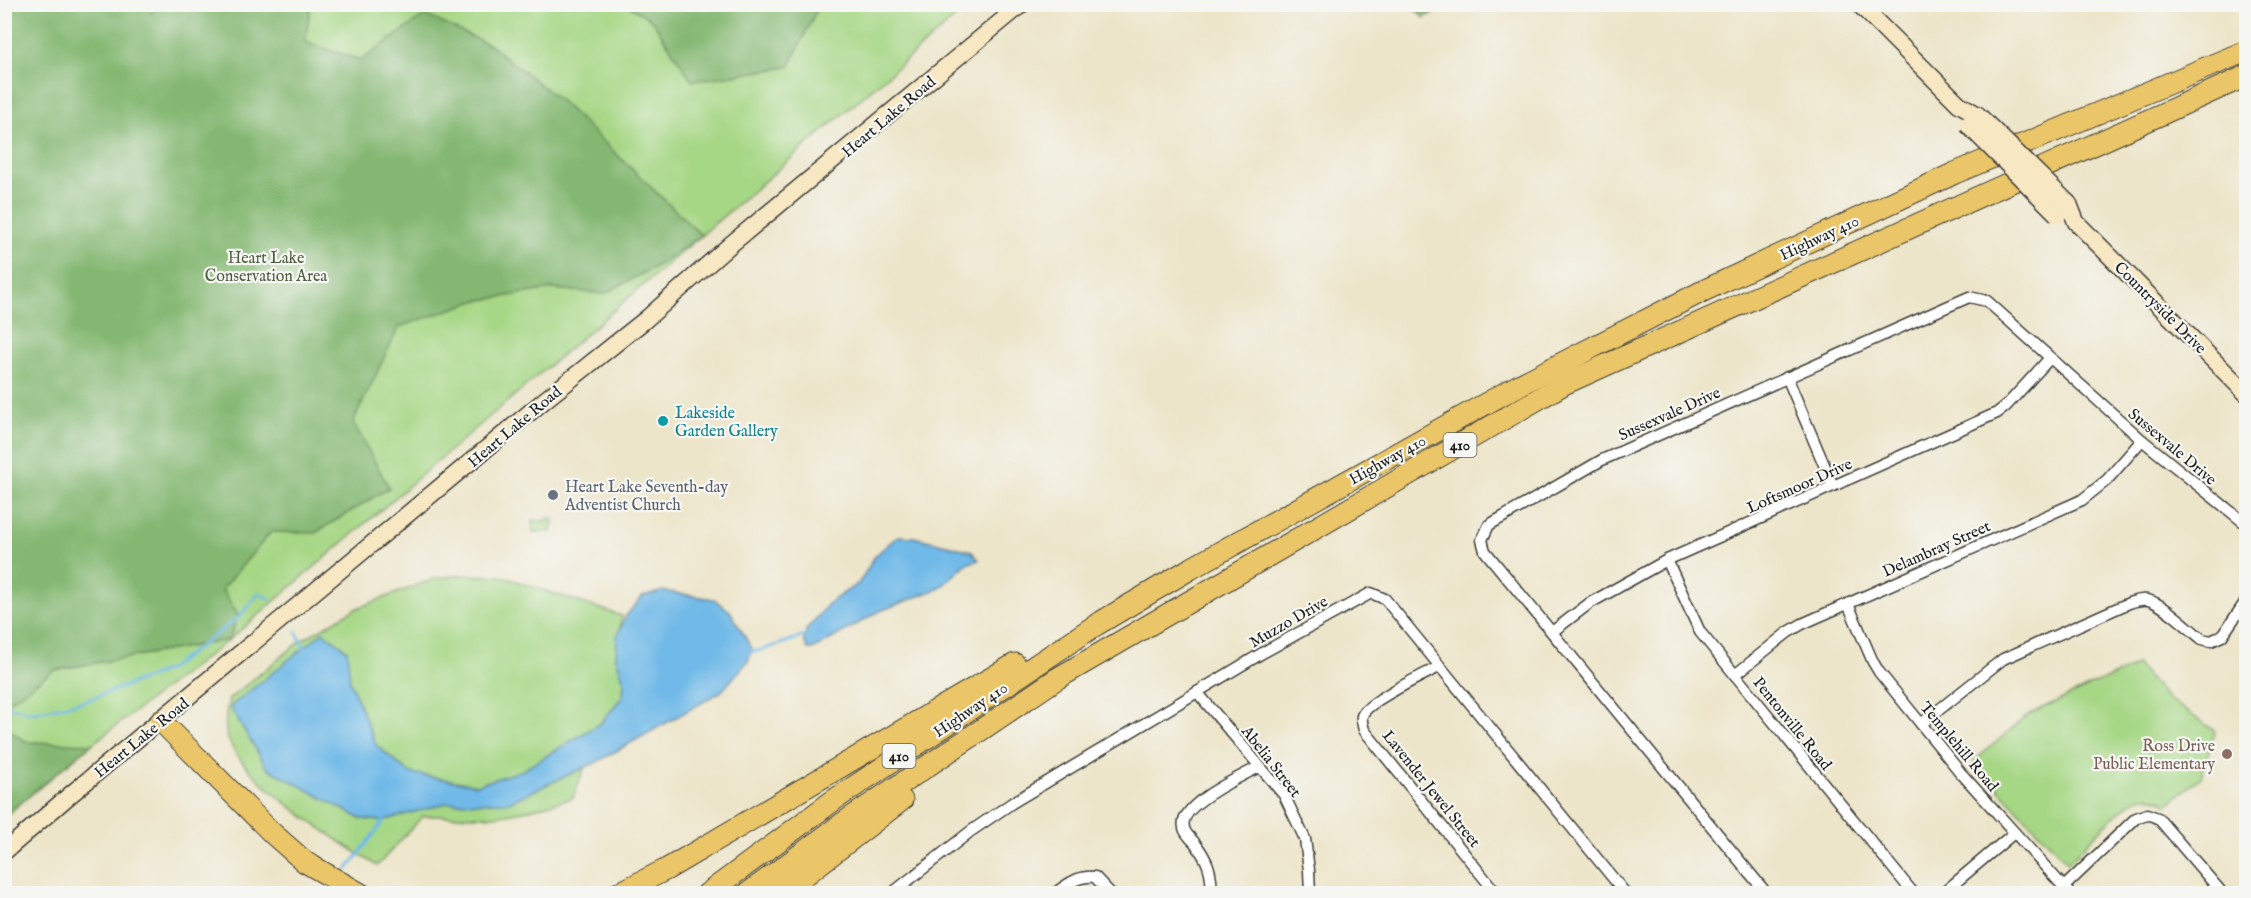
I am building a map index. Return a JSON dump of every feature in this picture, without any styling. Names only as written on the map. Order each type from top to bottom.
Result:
[{"type":"highway","name":"Highway 410","points":[[707,894],[834,800],[1096,625],[1190,569],[1521,384],[1703,291],[1955,174],[2247,51]]},
{"type":"highway","name":"Highway 410","points":[[747,894],[843,823],[1058,678],[1564,384],[2247,76]]},
{"type":"highway","points":[[617,894],[667,870],[1062,636],[1096,625]]},
{"type":"highway","points":[[782,894],[882,814],[1040,703],[1058,678]]},
{"type":"highway","points":[[161,721],[272,833],[305,862],[361,894]]},
{"type":"street","name":"Heart Lake Road","points":[[5,850],[546,399],[645,320],[730,245],[1022,4]]},
{"type":"street","name":"Countryside Drive","points":[[1858,4],[2247,393]]},
{"type":"street","name":"Sussexvale Drive","points":[[1767,894],[1485,551],[1482,540],[1489,525],[1602,460],[1970,297],[1988,301],[2142,440],[2247,524]]},
{"type":"street","name":"Loftsmoor Drive","points":[[1552,632],[1590,603],[1667,560],[1997,413],[2050,358]]},
{"type":"street","points":[[1786,377],[1833,486]]},
{"type":"street","name":"Delambray Street","points":[[1735,675],[1794,628],[2082,500],[2107,480],[2142,440]]},
{"type":"street","name":"Pentonville Road","points":[[1667,560],[1700,633],[1914,894]]},
{"type":"street","name":"Muzzo Drive","points":[[891,894],[971,831],[1012,803],[1197,692],[1371,593],[1384,599],[1626,894]]},
{"type":"street","points":[[1921,724],[2003,659],[2129,603],[2148,600],[2158,605],[2202,639],[2211,641],[2222,636],[2247,601]]},
{"type":"street","name":"Templehill Road","points":[[1848,604],[1873,663],[1921,724],[2014,833],[2068,890]]},
{"type":"street","name":"Lavender Jewel Street","points":[[1439,667],[1370,705],[1362,715],[1364,730],[1497,894]]},
{"type":"street","name":"Abelia Street","points":[[1197,692],[1284,795],[1305,839],[1310,894]]},
{"type":"street","points":[[1211,894],[1212,880],[1209,864],[1184,828],[1184,819],[1196,803],[1259,767]]},
{"type":"street","points":[[2068,890],[2136,818],[2151,814],[2158,818],[2223,894]]},
{"type":"street","points":[[1942,894],[2014,833]]},
{"type":"street","points":[[1054,894],[1076,878],[1085,876],[1095,877],[1111,894]]},
{"type":"green space","name":"Heart Lake Conservation Area","points":[[5,4],[143,5],[152,13],[161,5],[311,5],[305,42],[361,60],[425,15],[490,45],[561,101],[702,236],[653,268],[604,294],[553,289],[475,301],[399,327],[353,422],[389,488],[315,533],[271,532],[222,589],[238,615],[229,640],[55,670],[5,704]]},
{"type":"green space","name":"Heart Lake Conservation Area","points":[[5,5],[970,5],[229,640],[92,744],[5,816]]},
{"type":"green space","points":[[627,5],[819,5],[789,67],[692,81],[652,20]]},
{"type":"green space","points":[[1411,5],[1447,5],[1424,18]]},
{"type":"green space","points":[[548,518],[554,519],[551,532],[533,532],[532,520],[545,521]]},
{"type":"green space","points":[[461,575],[501,576],[622,616],[616,658],[624,682],[623,696],[601,723],[573,798],[525,811],[495,816],[423,816],[377,866],[295,810],[255,776],[240,758],[227,736],[226,720],[229,699],[302,640],[355,609],[436,578]]},
{"type":"green space","points":[[2137,665],[2166,697],[2215,731],[2201,777],[2167,805],[2149,797],[2131,803],[2112,818],[2068,863],[1973,762],[2029,714]]},
{"type":"green space","points":[[5,728],[27,742],[92,744],[5,816]]},
{"type":"water","points":[[898,536],[914,537],[971,551],[979,560],[966,564],[940,588],[880,611],[814,649],[808,649],[804,641],[806,630],[830,602],[859,583],[875,556]]},
{"type":"water","points":[[663,591],[714,599],[730,611],[752,649],[748,661],[721,692],[597,762],[509,802],[447,803],[382,821],[361,819],[267,768],[230,707],[323,632],[347,650],[350,681],[376,745],[410,773],[477,785],[523,770],[601,723],[623,696],[624,682],[616,658],[617,636],[626,616],[642,597]]},
{"type":"waterway","points":[[4,706],[34,712],[85,701],[168,670],[239,617],[259,593],[270,599]]},
{"type":"waterway","points":[[296,631],[306,651]]},
{"type":"waterway","points":[[748,652],[762,650],[807,635]]},
{"type":"waterway","points":[[347,870],[384,820]]},
{"type":"place","name":"Lakeside Garden Gallery","points":[[663,421]]},
{"type":"place","name":"Heart Lake Seventh-day Adventist Church","points":[[553,495]]},
{"type":"place","name":"Ross Drive Public Elementary","points":[[2227,754]]}]
